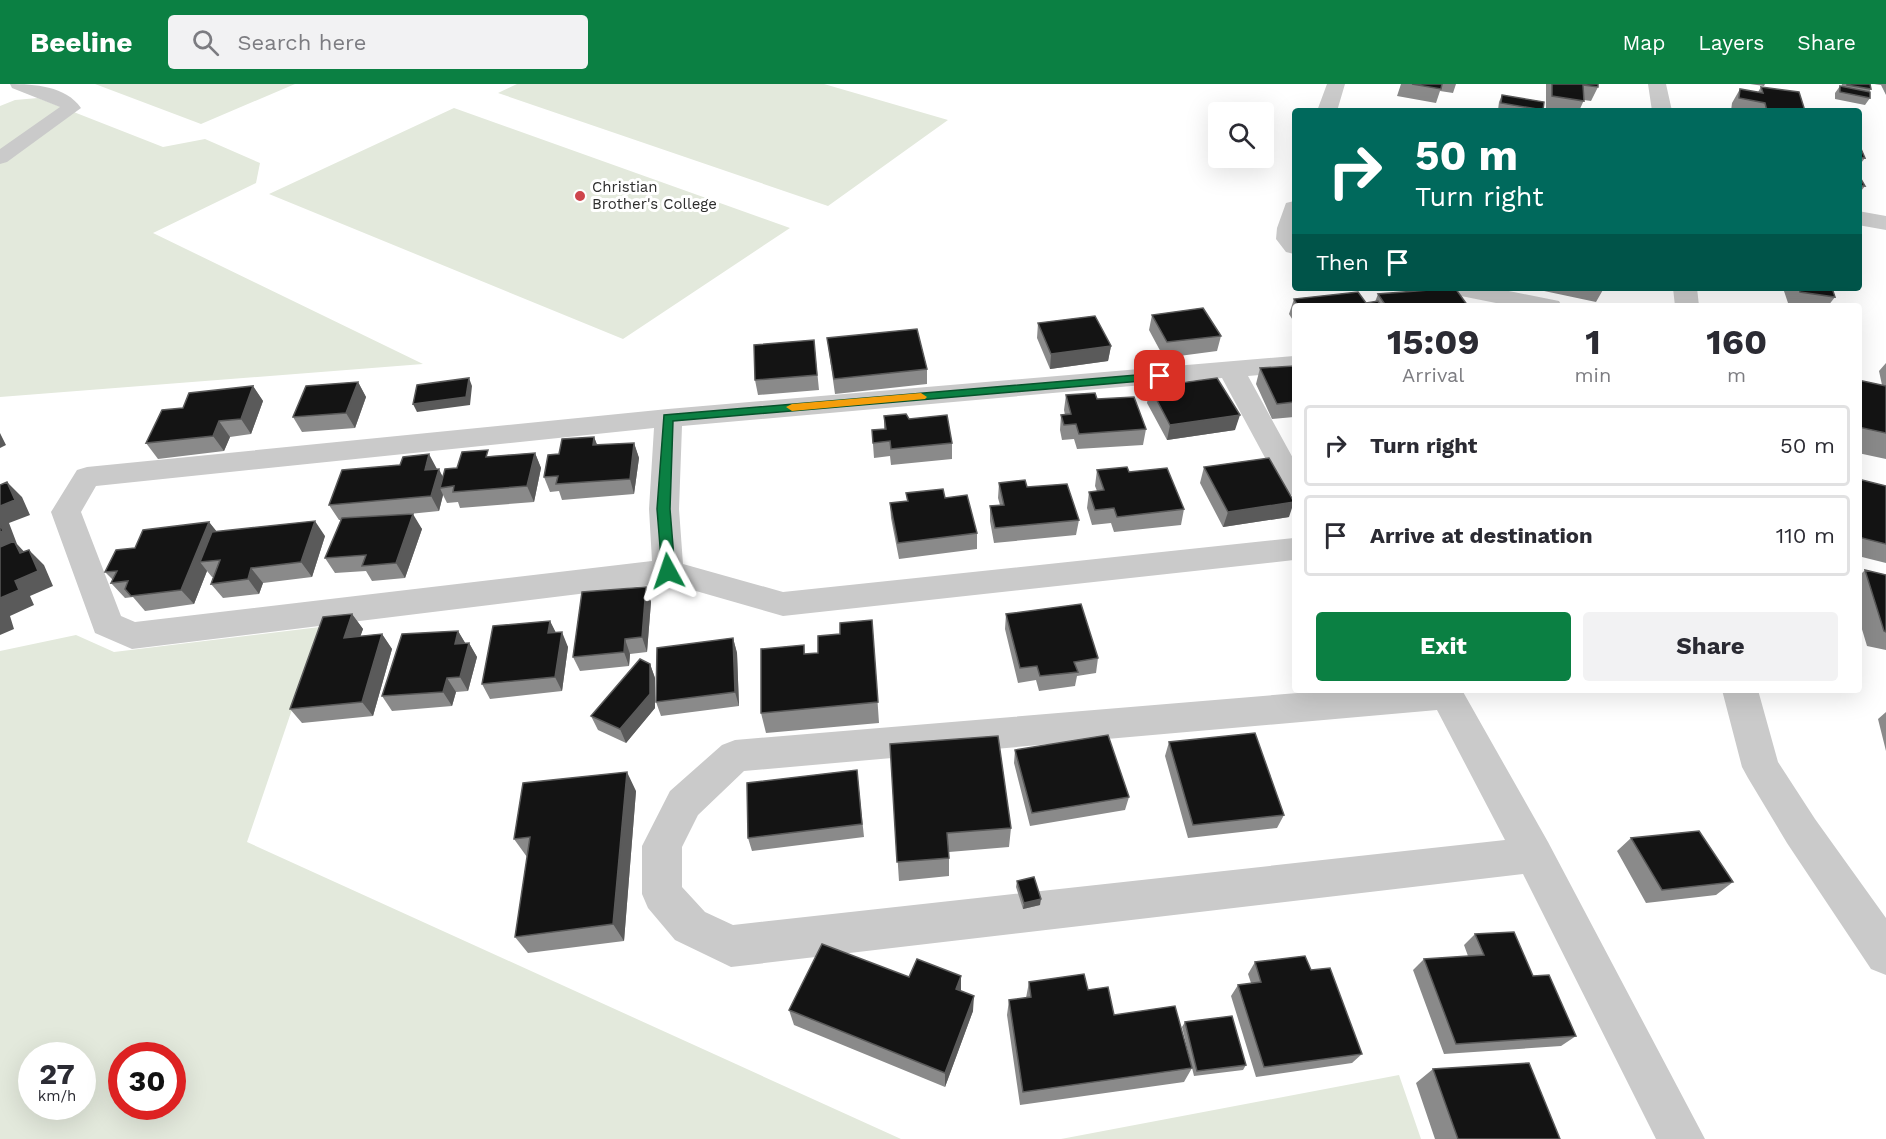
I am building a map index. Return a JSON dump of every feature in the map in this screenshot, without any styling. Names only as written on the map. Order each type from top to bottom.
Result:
[{"type":"street","points":[[0,158],[71,108],[65,101],[19,84]]},
{"type":"street","points":[[1328,108],[1336,84]]},
{"type":"street","points":[[1657,84],[1661,108]]},
{"type":"street","points":[[1292,215],[1287,239],[1292,245]]},
{"type":"street","points":[[1862,219],[1886,223]]},
{"type":"street","points":[[1471,291],[1534,303]]},
{"type":"street","points":[[1292,364],[668,418],[87,477],[66,512],[107,624],[132,636],[668,571],[783,604],[1292,549]]},
{"type":"street","points":[[1231,370],[1284,446],[1292,478]]},
{"type":"street","points":[[668,418],[663,509],[668,571]]},
{"type":"street","points":[[1534,855],[731,946],[690,926],[662,894],[662,846],[684,803],[735,756],[1445,693],[1534,855],[1681,1139]]},
{"type":"street","points":[[1741,693],[1761,767],[1801,831],[1886,954]]},
{"type":"shaded area","points":[[95,84],[295,84],[201,124]]},
{"type":"shaded area","points":[[517,84],[824,84],[948,120],[828,206],[498,93]]},
{"type":"shaded area","points":[[38,98],[163,147],[205,139],[260,163],[256,183],[153,233],[423,364],[0,397],[0,106],[15,100]]},
{"type":"shaded area","points":[[454,108],[790,228],[623,339],[269,194]]},
{"type":"shaded area","points":[[320,627],[247,842],[901,1139],[0,1139],[0,651],[76,635],[114,652]]},
{"type":"shaded area","points":[[1399,1075],[1421,1139],[1061,1139]]},
{"type":"building","points":[[1412,84],[1442,84],[1441,89]]},
{"type":"building","points":[[1552,84],[1598,84],[1598,87],[1583,85],[1584,101],[1552,96]]},
{"type":"building","points":[[1870,84],[1871,89],[1847,85]]},
{"type":"building","points":[[1840,86],[1870,92],[1870,98],[1840,92]]},
{"type":"building","points":[[1761,87],[1799,92],[1804,108],[1766,108],[1765,103],[1739,98],[1740,89],[1763,93]]},
{"type":"building","points":[[1502,95],[1544,102],[1543,108],[1501,103]]},
{"type":"building","points":[[1457,291],[1466,303],[1384,303],[1378,294]]},
{"type":"building","points":[[1833,291],[1835,297],[1800,292]]},
{"type":"building","points":[[1358,292],[1366,303],[1296,303],[1294,299]]},
{"type":"building","points":[[1203,308],[1221,336],[1167,342],[1152,315]]},
{"type":"building","points":[[1095,316],[1111,346],[1051,354],[1038,323]]},
{"type":"building","points":[[917,329],[927,369],[834,379],[827,338]]},
{"type":"building","points":[[814,340],[817,375],[755,380],[754,345]]},
{"type":"building","points":[[1292,366],[1292,402],[1277,404],[1260,368]]},
{"type":"building","points":[[469,378],[466,397],[413,404],[417,385]]},
{"type":"building","points":[[1217,378],[1240,415],[1170,425],[1150,387]]},
{"type":"building","points":[[1862,381],[1886,386],[1886,433],[1862,428]]},
{"type":"building","points":[[358,382],[346,413],[293,417],[306,386]]},
{"type":"building","points":[[253,386],[241,419],[219,421],[213,436],[146,443],[162,410],[183,408],[189,393]]},
{"type":"building","points":[[1095,393],[1097,399],[1134,397],[1146,429],[1079,434],[1076,424],[1064,425],[1061,415],[1071,414],[1066,395]]},
{"type":"building","points":[[906,414],[909,419],[947,415],[952,443],[891,449],[890,441],[873,443],[872,430],[886,429],[884,416]]},
{"type":"building","points":[[594,437],[593,445],[634,443],[630,479],[556,484],[558,476],[544,477],[548,455],[559,454],[562,439]]},
{"type":"building","points":[[488,450],[486,457],[535,453],[527,486],[453,492],[454,486],[440,488],[445,469],[457,468],[462,452]]},
{"type":"building","points":[[429,454],[425,470],[439,469],[431,496],[329,505],[342,470],[400,465],[403,457]]},
{"type":"building","points":[[1269,458],[1292,502],[1228,512],[1204,467]]},
{"type":"building","points":[[1127,467],[1129,472],[1167,468],[1184,509],[1117,517],[1114,508],[1095,510],[1089,492],[1104,490],[1097,470]]},
{"type":"building","points":[[1025,480],[1027,487],[1067,484],[1079,520],[995,528],[990,506],[1004,505],[999,483]]},
{"type":"building","points":[[1862,480],[1886,486],[1886,544],[1862,538]]},
{"type":"building","points":[[7,482],[15,500],[0,506],[0,485]]},
{"type":"building","points":[[943,489],[945,498],[967,495],[977,533],[898,543],[890,503],[908,501],[906,493]]},
{"type":"building","points":[[413,514],[396,563],[362,566],[366,555],[325,558],[342,518]]},
{"type":"building","points":[[315,521],[301,562],[251,568],[248,579],[211,584],[220,560],[200,562],[212,532]]},
{"type":"building","points":[[209,522],[181,590],[131,596],[125,589],[128,581],[111,583],[117,571],[105,572],[116,550],[135,548],[143,530]]},
{"type":"building","points":[[14,541],[20,553],[29,550],[38,571],[15,581],[19,590],[0,598],[0,547]]},
{"type":"building","points":[[1865,570],[1886,575],[1886,632],[1884,631]]},
{"type":"building","points":[[646,587],[642,637],[625,639],[624,652],[573,657],[582,592]]},
{"type":"building","points":[[1081,604],[1098,658],[1074,662],[1078,672],[1040,676],[1037,666],[1020,668],[1006,614]]},
{"type":"building","points":[[352,614],[344,638],[382,634],[362,702],[290,709],[323,617]]},
{"type":"building","points":[[872,620],[878,702],[761,713],[761,649],[804,645],[804,654],[818,653],[818,636],[840,634],[840,623]]},
{"type":"building","points":[[550,621],[548,633],[562,632],[555,677],[482,684],[493,626]]},
{"type":"building","points":[[458,631],[455,644],[469,643],[460,677],[447,678],[443,692],[382,696],[402,634]]},
{"type":"building","points":[[733,638],[735,692],[656,702],[657,648]]},
{"type":"building","points":[[640,659],[650,664],[650,694],[620,729],[591,716]]},
{"type":"building","points":[[1255,733],[1284,815],[1193,825],[1169,742]]},
{"type":"building","points":[[1108,735],[1129,797],[1032,813],[1015,750]]},
{"type":"building","points":[[998,736],[1011,828],[947,833],[949,858],[897,862],[890,744]]},
{"type":"building","points":[[857,770],[862,824],[748,838],[747,783]]},
{"type":"building","points":[[627,772],[613,924],[515,937],[530,837],[514,839],[523,783]]},
{"type":"building","points":[[1699,831],[1733,882],[1662,890],[1631,838]]},
{"type":"building","points":[[1034,877],[1041,899],[1024,903],[1017,881]]},
{"type":"building","points":[[1514,932],[1533,976],[1549,975],[1576,1036],[1456,1044],[1424,959],[1484,955],[1475,934]]},
{"type":"building","points":[[822,944],[909,977],[917,959],[961,976],[956,989],[974,996],[945,1073],[789,1010]]},
{"type":"building","points":[[1305,956],[1311,970],[1330,968],[1362,1054],[1264,1067],[1238,985],[1261,982],[1255,962]]},
{"type":"building","points":[[1084,974],[1088,990],[1108,987],[1114,1015],[1175,1006],[1192,1068],[1023,1092],[1009,1000],[1031,997],[1029,982]]},
{"type":"building","points":[[1232,1016],[1246,1065],[1197,1071],[1185,1022]]},
{"type":"building","points":[[1529,1063],[1560,1139],[1458,1139],[1433,1069]]},
{"type":"slow traffic","points":[[792,407],[921,397]]},
{"type":"place","name":"Christian Brother's College","points":[[580,196]]},
{"type":"route","points":[[668,571],[663,509],[668,418],[1160,376]]}]
